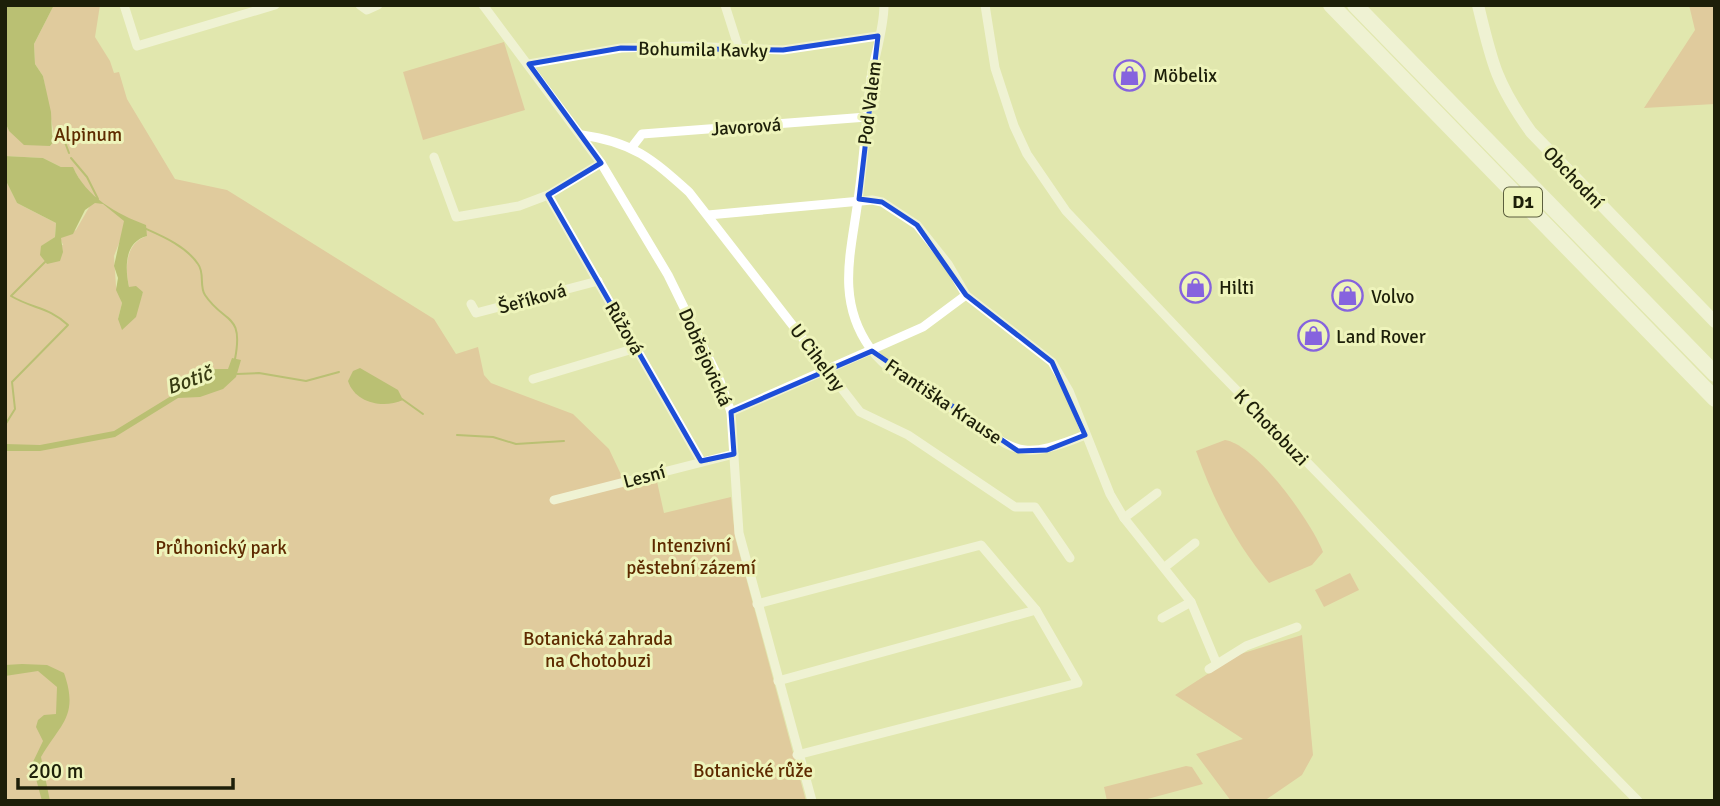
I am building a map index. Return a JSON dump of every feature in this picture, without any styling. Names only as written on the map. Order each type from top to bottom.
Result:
[{"type":"highway","name":"D1","points":[[1331,5],[1715,399]]},
{"type":"highway","name":"D1","points":[[1355,5],[1715,374]]},
{"type":"street","points":[[124,5],[137,46],[275,5]]},
{"type":"street","points":[[360,5],[367,10],[378,5]]},
{"type":"street","name":"Dobřejovická","points":[[483,5],[601,163],[668,275],[704,345],[732,412],[739,533],[797,755],[812,801]]},
{"type":"street","points":[[725,5],[739,49]]},
{"type":"street","name":"Pod Valem","points":[[858,202],[867,117],[884,5]]},
{"type":"street","name":"K Chotobuzi","points":[[985,5],[1003,97],[1027,154],[1060,204],[1128,278],[1639,801]]},
{"type":"street","name":"Obchodní","points":[[1478,5],[1495,75],[1507,98],[1531,132],[1715,322]]},
{"type":"street","name":"Bohumila Kavky","points":[[528,64],[559,56],[621,48],[686,46],[794,49],[878,36]]},
{"type":"street","name":"Javorová","points":[[632,147],[642,134],[867,117]]},
{"type":"street","name":"U Cihelny","points":[[582,135],[632,147],[689,192],[860,412],[908,435],[1015,507],[1037,509],[1070,558]]},
{"type":"street","points":[[434,157],[456,218],[519,206],[548,195],[601,163]]},
{"type":"street","name":"Růžová","points":[[548,195],[701,461]]},
{"type":"street","points":[[708,215],[882,201],[917,225],[948,264],[966,295],[1052,362],[1069,391],[1110,494],[1124,518],[1191,602],[1216,662]]},
{"type":"street","name":"Františka Krause","points":[[858,202],[848,254],[848,290],[856,323],[872,351],[912,382],[1018,451],[1047,450],[1085,435]]},
{"type":"street","name":"Šeříková","points":[[471,304],[476,313],[598,281]]},
{"type":"street","points":[[732,412],[923,327],[966,295]]},
{"type":"street","points":[[533,379],[636,348]]},
{"type":"street","name":"Lesní","points":[[554,499],[734,454]]},
{"type":"street","points":[[1124,518],[1157,493]]},
{"type":"street","points":[[1165,567],[1195,543]]},
{"type":"street","points":[[757,604],[981,545],[1036,610],[1077,683],[797,755]]},
{"type":"street","points":[[1162,618],[1191,602]]},
{"type":"street","points":[[778,681],[1036,610]]},
{"type":"street","points":[[1209,669],[1216,662],[1247,646],[1297,626]]},
{"type":"highlighted area","points":[[878,36],[859,199],[882,202],[917,225],[966,295],[1052,362],[1085,435],[1047,450],[1018,451],[872,351],[731,412],[734,454],[701,461],[548,195],[601,163],[529,64],[621,48],[783,50]]},
{"type":"green space","name":"Průhonický park","points":[[54,5],[100,5],[95,37],[114,73],[119,72],[127,99],[175,179],[227,190],[434,319],[456,354],[478,347],[484,375],[491,383],[573,414],[609,449],[626,485],[656,477],[664,513],[731,497],[735,537],[806,801],[5,801],[5,179],[17,203],[56,223],[55,237],[42,246],[63,245],[60,238],[76,230],[95,197],[87,192],[73,168],[61,167],[43,158],[5,156],[5,122],[9,131],[50,146],[55,140],[43,76],[35,64],[34,44]],"holes":[[[124,221],[145,228],[147,236],[134,244],[127,264],[129,287],[143,292],[140,300],[118,319],[122,303],[116,286],[114,256],[125,228]]]},
{"type":"green space","points":[[1689,5],[1715,5],[1715,104],[1644,108],[1695,30]]},
{"type":"green space","points":[[504,42],[525,110],[423,140],[403,72]]},
{"type":"green space","points":[[1225,440],[1238,445],[1252,456],[1296,505],[1323,552],[1312,565],[1269,583],[1246,553],[1218,504],[1196,451]]},
{"type":"green space","points":[[1350,573],[1359,590],[1324,607],[1315,590]]},
{"type":"green space","points":[[1302,635],[1313,755],[1302,775],[1264,801],[1231,801],[1196,754],[1243,739],[1175,695],[1237,655]]},
{"type":"green space","points":[[1186,766],[1192,767],[1203,784],[1140,801],[1107,801],[1104,787]]},
{"type":"shaded area","points":[[5,5],[54,5],[34,44],[35,64],[43,76],[51,112],[52,135],[55,140],[50,146],[24,145],[9,131],[5,122]]},
{"type":"shaded area","points":[[5,156],[43,158],[61,167],[73,167],[94,196],[124,216],[146,225],[147,236],[134,244],[127,264],[129,287],[136,286],[143,292],[136,317],[122,330],[118,319],[122,303],[116,290],[118,278],[114,266],[124,221],[103,204],[95,203],[85,210],[73,234],[61,238],[63,252],[60,261],[47,264],[40,255],[41,246],[55,237],[56,223],[17,203],[5,179]]},
{"type":"shaded area","points":[[232,358],[241,360],[236,377],[223,389],[200,397],[178,398],[115,437],[40,451],[5,451],[5,444],[40,445],[114,431],[176,393],[196,388],[212,369],[228,369]]},
{"type":"shaded area","points":[[360,368],[398,390],[403,400],[379,404],[357,395],[348,381],[353,371]]},
{"type":"shaded area","points":[[5,665],[47,665],[64,673],[68,688],[70,699],[66,718],[41,757],[50,801],[42,801],[32,764],[43,741],[36,727],[38,720],[44,715],[56,714],[57,687],[38,671],[5,676]]},
{"type":"waterway","name":"Botič","points":[[63,137],[69,153]]},
{"type":"waterway","name":"Botič","points":[[71,158],[87,177],[98,199]]},
{"type":"waterway","name":"Botič","points":[[144,228],[180,247],[198,264],[205,295],[230,320],[237,333],[235,359]]},
{"type":"waterway","name":"Botič","points":[[5,425],[15,409],[12,382],[68,325],[47,311],[11,296],[45,262]]},
{"type":"waterway","points":[[237,374],[259,373],[306,381],[339,372]]},
{"type":"waterway","points":[[402,399],[423,414]]},
{"type":"waterway","points":[[457,435],[493,437],[516,444],[564,441]]},
{"type":"place","name":"Möbelix","points":[[1130,75]]},
{"type":"place","name":"Hilti","points":[[1196,287]]},
{"type":"place","name":"Volvo","points":[[1348,296]]},
{"type":"place","name":"Land Rover","points":[[1313,336]]},
{"type":"park label","name":"Alpinum","points":[[88,134]]},
{"type":"park label","name":"Intenzivní pěstební zázemí","points":[[691,556]]},
{"type":"park label","name":"Botanická zahrada na Chotobuzi","points":[[598,649]]},
{"type":"park label","name":"Botanické růže","points":[[753,770]]}]
